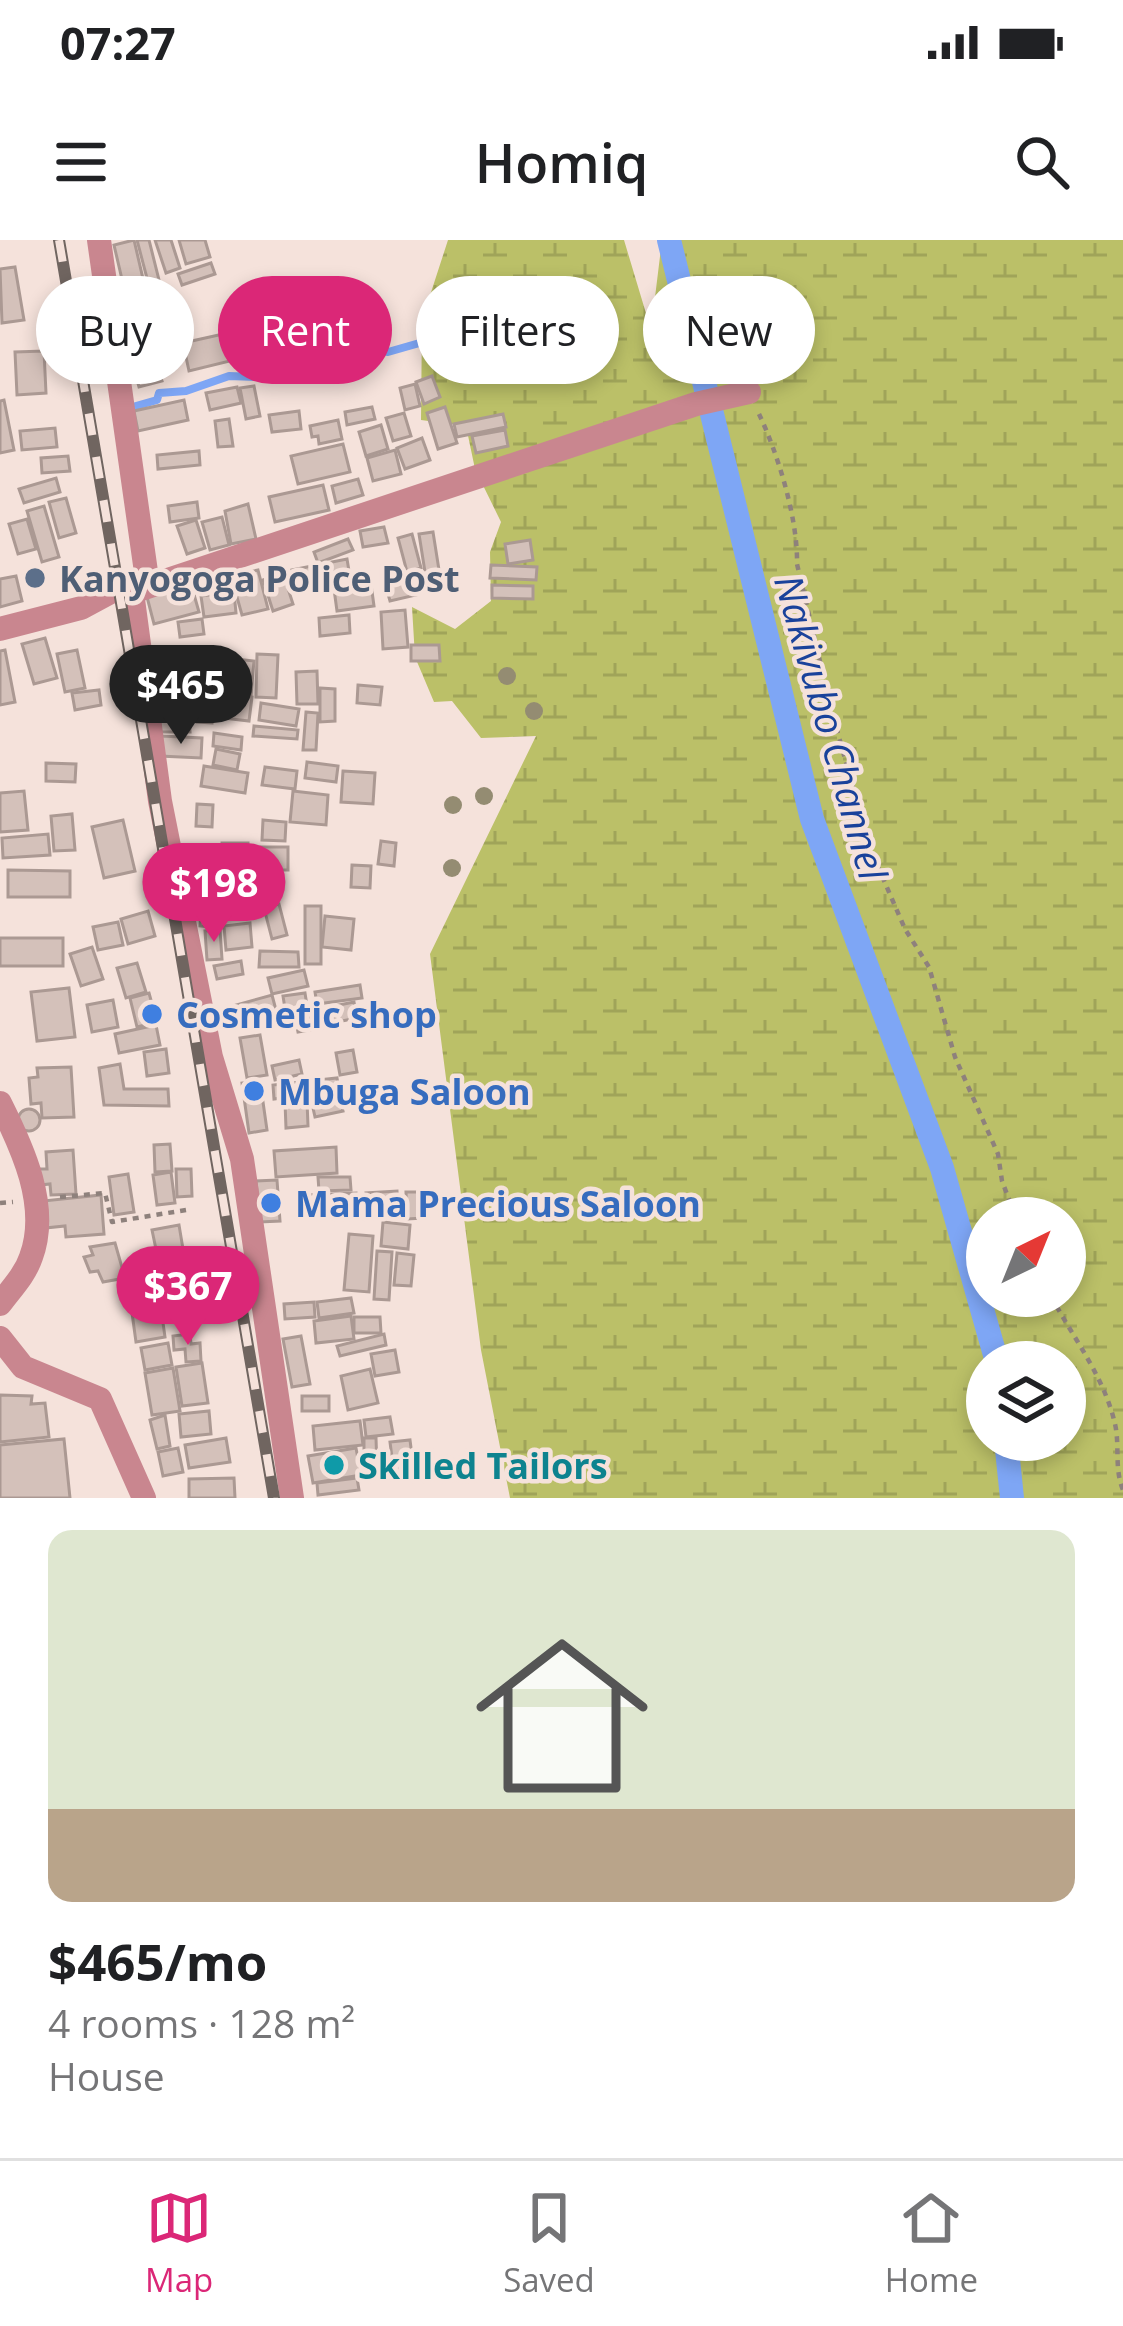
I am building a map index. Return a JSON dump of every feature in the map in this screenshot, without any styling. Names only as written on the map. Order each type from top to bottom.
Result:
[{"type":"street","points":[[99,240],[165,825],[211,1058],[242,1159],[292,1498]]},
{"type":"street","points":[[0,629],[81,608],[120,587],[140,589],[696,404],[745,392]]},
{"type":"street","points":[[0,1103],[27,1162],[34,1200],[32,1256],[0,1304]]},
{"type":"street","points":[[0,1338],[23,1367],[100,1400],[144,1498]]},
{"type":"path","points":[[745,392],[778,461],[796,527],[797,564],[858,811],[880,874],[929,967],[955,1057],[998,1154],[1008,1197]]},
{"type":"path","points":[[34,1200],[104,1193],[112,1222],[186,1210]]},
{"type":"path","points":[[1064,1317],[1088,1358],[1116,1426],[1115,1453],[1123,1490]]},
{"type":"green space","points":[[448,240],[624,240],[643,303],[643,384],[815,384],[815,276],[658,276],[662,240],[1123,240],[1123,1498],[510,1498],[481,1350],[430,954],[536,736],[481,738],[452,701],[434,702],[415,657],[412,607],[455,629],[491,601],[490,552],[501,522],[475,469],[466,426],[421,420],[421,384],[619,384],[619,276],[436,276]]},
{"type":"building","points":[[134,240],[142,276],[121,276],[114,245]]},
{"type":"building","points":[[137,240],[149,240],[158,276],[146,276]]},
{"type":"building","points":[[155,240],[171,240],[180,268],[166,273]]},
{"type":"building","points":[[179,240],[205,240],[210,257],[186,264]]},
{"type":"building","points":[[211,263],[215,274],[194,281],[194,276],[178,274]]},
{"type":"building","points":[[15,267],[24,320],[2,323],[0,269]]},
{"type":"building","points":[[218,335],[218,364],[194,370],[194,341]]},
{"type":"building","points":[[36,351],[36,384],[46,384],[46,393],[17,395],[15,352]]},
{"type":"building","points":[[415,384],[420,406],[405,410],[400,388]]},
{"type":"building","points":[[417,384],[435,384],[440,397],[424,404]]},
{"type":"building","points":[[254,386],[260,416],[246,419],[240,388]]},
{"type":"building","points":[[237,387],[241,403],[210,410],[206,393]]},
{"type":"building","points":[[4,400],[14,450],[0,453],[0,401]]},
{"type":"building","points":[[184,400],[188,420],[138,431],[134,411]]},
{"type":"building","points":[[372,407],[375,419],[347,425],[345,412]]},
{"type":"building","points":[[445,407],[457,443],[438,449],[427,413]]},
{"type":"building","points":[[299,411],[301,429],[272,432],[269,415]]},
{"type":"building","points":[[404,413],[411,436],[393,441],[386,418]]},
{"type":"building","points":[[503,414],[506,427],[457,437],[454,424]]},
{"type":"building","points":[[229,419],[233,446],[218,447],[215,421]]},
{"type":"building","points":[[338,420],[342,439],[319,444],[318,436],[312,437],[310,426]]},
{"type":"building","points":[[381,425],[388,449],[366,456],[359,432]]},
{"type":"building","points":[[55,428],[57,447],[22,450],[20,431]]},
{"type":"building","points":[[505,430],[508,446],[476,453],[472,436]]},
{"type":"building","points":[[422,438],[430,460],[405,469],[397,448]]},
{"type":"building","points":[[343,444],[350,472],[298,484],[291,456]]},
{"type":"building","points":[[395,450],[401,474],[373,481],[367,458]]},
{"type":"building","points":[[199,451],[200,465],[158,469],[157,455]]},
{"type":"building","points":[[68,456],[70,471],[42,473],[41,458]]},
{"type":"building","points":[[56,478],[60,492],[24,503],[19,489]]},
{"type":"building","points":[[358,479],[363,495],[336,503],[332,486]]},
{"type":"building","points":[[323,485],[329,510],[275,522],[269,497]]},
{"type":"building","points":[[66,498],[76,533],[59,538],[49,502]]},
{"type":"building","points":[[197,502],[199,518],[170,522],[168,506]]},
{"type":"building","points":[[248,504],[256,539],[231,544],[225,511]]},
{"type":"building","points":[[44,506],[59,557],[42,562],[27,511]]},
{"type":"building","points":[[222,517],[229,545],[210,550],[202,522]]},
{"type":"building","points":[[27,519],[36,549],[18,554],[9,524]]},
{"type":"building","points":[[196,520],[205,548],[187,554],[177,526]]},
{"type":"building","points":[[384,527],[388,543],[363,547],[360,531]]},
{"type":"building","points":[[433,532],[439,570],[425,572],[419,534]]},
{"type":"building","points":[[412,534],[421,568],[407,572],[398,538]]},
{"type":"building","points":[[348,539],[353,550],[318,563],[314,552]]},
{"type":"building","points":[[530,540],[533,560],[508,564],[505,544]]},
{"type":"building","points":[[347,559],[350,577],[296,588],[292,570]]},
{"type":"building","points":[[491,565],[537,567],[536,580],[490,578]]},
{"type":"building","points":[[258,570],[268,609],[242,615],[231,576]]},
{"type":"building","points":[[283,573],[293,604],[273,611],[263,580]]},
{"type":"building","points":[[410,574],[416,595],[390,601],[384,580]]},
{"type":"building","points":[[16,576],[22,601],[0,607],[0,579]]},
{"type":"building","points":[[191,584],[199,612],[154,624],[147,597]]},
{"type":"building","points":[[371,584],[374,606],[337,611],[334,589]]},
{"type":"building","points":[[492,585],[533,586],[533,599],[492,598]]},
{"type":"building","points":[[234,592],[236,613],[204,617],[201,596]]},
{"type":"building","points":[[405,610],[408,647],[383,649],[381,612]]},
{"type":"building","points":[[349,615],[350,633],[320,636],[319,618]]},
{"type":"building","points":[[202,619],[204,634],[180,637],[178,622]]},
{"type":"building","points":[[45,638],[57,678],[34,684],[22,644]]},
{"type":"building","points":[[411,645],[439,645],[440,661],[411,661]]},
{"type":"building","points":[[5,650],[15,702],[0,705],[0,651]]},
{"type":"building","points":[[77,650],[85,688],[65,692],[57,654]]},
{"type":"building","points":[[190,654],[191,676],[151,677],[150,656]]},
{"type":"building","points":[[257,654],[278,655],[276,698],[256,697]]},
{"type":"building","points":[[236,659],[254,661],[251,695],[233,693]]},
{"type":"building","points":[[218,660],[231,661],[229,692],[216,691]]},
{"type":"building","points":[[317,671],[318,704],[297,704],[296,672]]},
{"type":"building","points":[[188,679],[190,708],[153,710],[152,680]]},
{"type":"building","points":[[358,685],[382,687],[380,705],[357,703]]},
{"type":"building","points":[[320,688],[335,689],[335,721],[320,722]]},
{"type":"building","points":[[99,690],[101,705],[75,710],[72,693]]},
{"type":"building","points":[[226,694],[252,697],[249,721],[223,718]]},
{"type":"building","points":[[198,695],[213,696],[212,723],[197,722]]},
{"type":"building","points":[[261,703],[299,709],[296,726],[259,720]]},
{"type":"building","points":[[306,712],[318,713],[316,750],[303,750]]},
{"type":"building","points":[[160,714],[189,715],[190,732],[160,732]]},
{"type":"building","points":[[254,726],[298,730],[297,739],[253,736]]},
{"type":"building","points":[[214,733],[242,737],[241,750],[213,746]]},
{"type":"building","points":[[161,736],[202,738],[201,758],[160,756]]},
{"type":"building","points":[[216,749],[240,754],[237,770],[213,765]]},
{"type":"building","points":[[307,762],[338,766],[336,782],[305,778]]},
{"type":"building","points":[[46,763],[76,764],[75,782],[46,781]]},
{"type":"building","points":[[204,766],[248,773],[245,793],[201,786]]},
{"type":"building","points":[[265,767],[297,771],[295,789],[262,785]]},
{"type":"building","points":[[343,771],[375,773],[373,804],[341,802]]},
{"type":"building","points":[[24,791],[28,830],[0,832],[0,793]]},
{"type":"building","points":[[293,791],[328,795],[326,825],[290,822]]},
{"type":"building","points":[[197,804],[213,805],[212,827],[196,826]]},
{"type":"building","points":[[72,814],[75,850],[54,851],[51,816]]},
{"type":"building","points":[[123,820],[135,871],[104,878],[92,827]]},
{"type":"building","points":[[263,820],[286,822],[285,841],[262,840]]},
{"type":"building","points":[[48,834],[50,855],[3,858],[2,838]]},
{"type":"building","points":[[381,841],[396,843],[394,866],[378,864]]},
{"type":"building","points":[[222,843],[248,843],[248,859],[221,858]]},
{"type":"building","points":[[261,847],[288,847],[288,870],[261,870]]},
{"type":"building","points":[[352,865],[371,866],[370,888],[351,887]]},
{"type":"building","points":[[235,869],[251,870],[250,904],[233,903]]},
{"type":"building","points":[[8,870],[70,871],[70,897],[8,897]]},
{"type":"building","points":[[218,871],[231,872],[229,904],[216,903]]},
{"type":"building","points":[[193,875],[215,877],[214,904],[192,903]]},
{"type":"building","points":[[279,904],[287,935],[272,939],[264,908]]},
{"type":"building","points":[[305,906],[321,906],[321,964],[305,964]]},
{"type":"building","points":[[201,907],[223,908],[221,928],[200,926]]},
{"type":"building","points":[[148,911],[155,936],[128,944],[121,919]]},
{"type":"building","points":[[325,916],[354,919],[351,950],[322,947]]},
{"type":"building","points":[[118,922],[123,945],[98,950],[93,927]]},
{"type":"building","points":[[250,923],[252,947],[226,950],[224,926]]},
{"type":"building","points":[[220,930],[222,959],[207,960],[205,931]]},
{"type":"building","points":[[0,938],[63,938],[63,966],[0,966]]},
{"type":"building","points":[[92,947],[103,979],[81,986],[70,954]]},
{"type":"building","points":[[260,951],[298,952],[299,967],[259,967]]},
{"type":"building","points":[[241,961],[243,974],[217,979],[214,966]]},
{"type":"building","points":[[137,963],[146,992],[126,998],[117,968]]},
{"type":"building","points":[[304,970],[308,986],[272,994],[268,978]]},
{"type":"building","points":[[360,985],[362,998],[317,1004],[315,992]]},
{"type":"building","points":[[69,988],[75,1037],[37,1041],[31,992]]},
{"type":"building","points":[[149,993],[157,1022],[137,1027],[130,998]]},
{"type":"building","points":[[305,993],[308,1012],[286,1015],[283,996]]},
{"type":"building","points":[[272,995],[276,1010],[234,1022],[229,1007]]},
{"type":"building","points":[[113,1000],[118,1027],[92,1032],[87,1005]]},
{"type":"building","points":[[354,1002],[357,1018],[332,1023],[329,1007]]},
{"type":"building","points":[[324,1012],[327,1027],[298,1032],[295,1017]]},
{"type":"building","points":[[156,1025],[160,1045],[119,1053],[115,1034]]},
{"type":"building","points":[[260,1035],[267,1075],[247,1078],[240,1038]]},
{"type":"building","points":[[166,1049],[169,1073],[147,1076],[144,1052]]},
{"type":"building","points":[[353,1050],[357,1072],[340,1075],[336,1053]]},
{"type":"building","points":[[299,1060],[302,1074],[275,1080],[272,1066]]},
{"type":"building","points":[[120,1064],[124,1089],[168,1089],[169,1106],[104,1105],[99,1068]]},
{"type":"building","points":[[71,1067],[74,1117],[42,1118],[41,1103],[31,1104],[29,1078],[38,1077],[37,1068]]},
{"type":"building","points":[[337,1078],[339,1091],[274,1099],[273,1085]]},
{"type":"building","points":[[260,1081],[267,1130],[249,1133],[242,1083]]},
{"type":"building","points":[[339,1094],[343,1111],[315,1117],[311,1099]]},
{"type":"building","points":[[307,1101],[308,1126],[286,1128],[285,1102]]},
{"type":"building","points":[[29,1109],[40,1120],[29,1131],[18,1120]]},
{"type":"building","points":[[170,1144],[172,1171],[155,1172],[154,1145]]},
{"type":"building","points":[[336,1147],[337,1173],[276,1177],[274,1151]]},
{"type":"building","points":[[73,1150],[76,1194],[51,1195],[50,1184],[40,1185],[39,1169],[47,1169],[46,1152]]},
{"type":"building","points":[[176,1169],[191,1169],[192,1196],[177,1197]]},
{"type":"building","points":[[171,1172],[175,1203],[157,1205],[153,1175]]},
{"type":"building","points":[[128,1174],[134,1212],[114,1215],[109,1177]]},
{"type":"building","points":[[318,1177],[350,1177],[351,1190],[319,1191]]},
{"type":"building","points":[[277,1180],[280,1221],[260,1222],[256,1181]]},
{"type":"building","points":[[397,1191],[398,1215],[368,1217],[366,1193]]},
{"type":"building","points":[[406,1192],[423,1192],[424,1218],[407,1219]]},
{"type":"building","points":[[356,1193],[356,1208],[312,1211],[311,1195]]},
{"type":"building","points":[[101,1195],[104,1234],[66,1237],[65,1226],[45,1228],[43,1201]]},
{"type":"building","points":[[383,1222],[410,1225],[408,1249],[381,1246]]},
{"type":"building","points":[[179,1225],[183,1249],[157,1254],[152,1230]]},
{"type":"building","points":[[349,1234],[373,1236],[369,1292],[344,1290]]},
{"type":"building","points":[[115,1243],[125,1278],[103,1282],[98,1271],[90,1272],[84,1257],[93,1255],[90,1247]]},
{"type":"building","points":[[377,1251],[392,1252],[389,1300],[374,1299]]},
{"type":"building","points":[[397,1253],[414,1255],[411,1286],[394,1285]]},
{"type":"building","points":[[158,1287],[165,1337],[136,1342],[129,1291]]},
{"type":"building","points":[[351,1298],[354,1313],[319,1318],[317,1302]]},
{"type":"building","points":[[314,1302],[315,1317],[285,1319],[284,1304]]},
{"type":"building","points":[[351,1316],[354,1339],[316,1343],[314,1321]]},
{"type":"building","points":[[354,1317],[380,1317],[381,1333],[354,1333]]},
{"type":"building","points":[[190,1334],[191,1344],[200,1343],[201,1361],[186,1362],[185,1349],[174,1350],[173,1336]]},
{"type":"building","points":[[384,1334],[386,1345],[340,1356],[337,1346]]},
{"type":"building","points":[[301,1336],[310,1384],[292,1387],[283,1339]]},
{"type":"building","points":[[168,1343],[172,1365],[145,1370],[141,1348]]},
{"type":"building","points":[[395,1350],[399,1372],[375,1376],[371,1354]]},
{"type":"building","points":[[202,1363],[208,1403],[182,1406],[176,1367]]},
{"type":"building","points":[[173,1368],[180,1411],[152,1415],[145,1373]]},
{"type":"building","points":[[370,1369],[378,1403],[348,1410],[341,1376]]},
{"type":"building","points":[[0,1395],[32,1396],[31,1404],[45,1403],[49,1437],[0,1442]]},
{"type":"building","points":[[302,1396],[329,1396],[329,1411],[302,1411]]},
{"type":"building","points":[[209,1411],[211,1434],[181,1437],[179,1414]]},
{"type":"building","points":[[165,1415],[170,1446],[157,1449],[150,1420]]},
{"type":"building","points":[[390,1417],[393,1434],[366,1437],[364,1420]]},
{"type":"building","points":[[360,1421],[363,1445],[315,1450],[313,1426]]},
{"type":"building","points":[[226,1438],[230,1462],[189,1468],[185,1445]]},
{"type":"building","points":[[364,1438],[376,1438],[377,1468],[364,1468]]},
{"type":"building","points":[[64,1439],[70,1498],[0,1498],[0,1445]]},
{"type":"building","points":[[410,1440],[415,1479],[395,1481],[390,1442]]},
{"type":"building","points":[[178,1448],[183,1472],[163,1476],[158,1452]]},
{"type":"building","name":"Skilled Tailors","points":[[356,1448],[361,1475],[313,1483],[308,1456]]},
{"type":"building","points":[[234,1478],[235,1498],[189,1498],[189,1479]]},
{"type":"building","points":[[357,1478],[359,1490],[318,1495],[317,1483]]},
{"type":"waterway","name":"Nakivubo Channel","points":[[669,240],[812,819],[942,1168],[991,1341]]},
{"type":"waterway","points":[[136,406],[157,400],[159,393],[186,391],[229,376],[258,377],[262,370],[300,367],[321,344],[388,352],[416,344]]},
{"type":"waterway","name":"Nakivubo Channel","points":[[1008,1461],[1012,1498]]},
{"type":"railway","points":[[59,240],[274,1498]]},
{"type":"place","name":"Kanyogoga Police Post","points":[[35,578]]},
{"type":"place","name":"Cosmetic shop","points":[[152,1014]]},
{"type":"place","name":"Mbuga Saloon","points":[[254,1091]]},
{"type":"place","name":"Mama Precious Saloon","points":[[271,1203]]},
{"type":"place","name":"Skilled Tailors","points":[[334,1465]]}]
